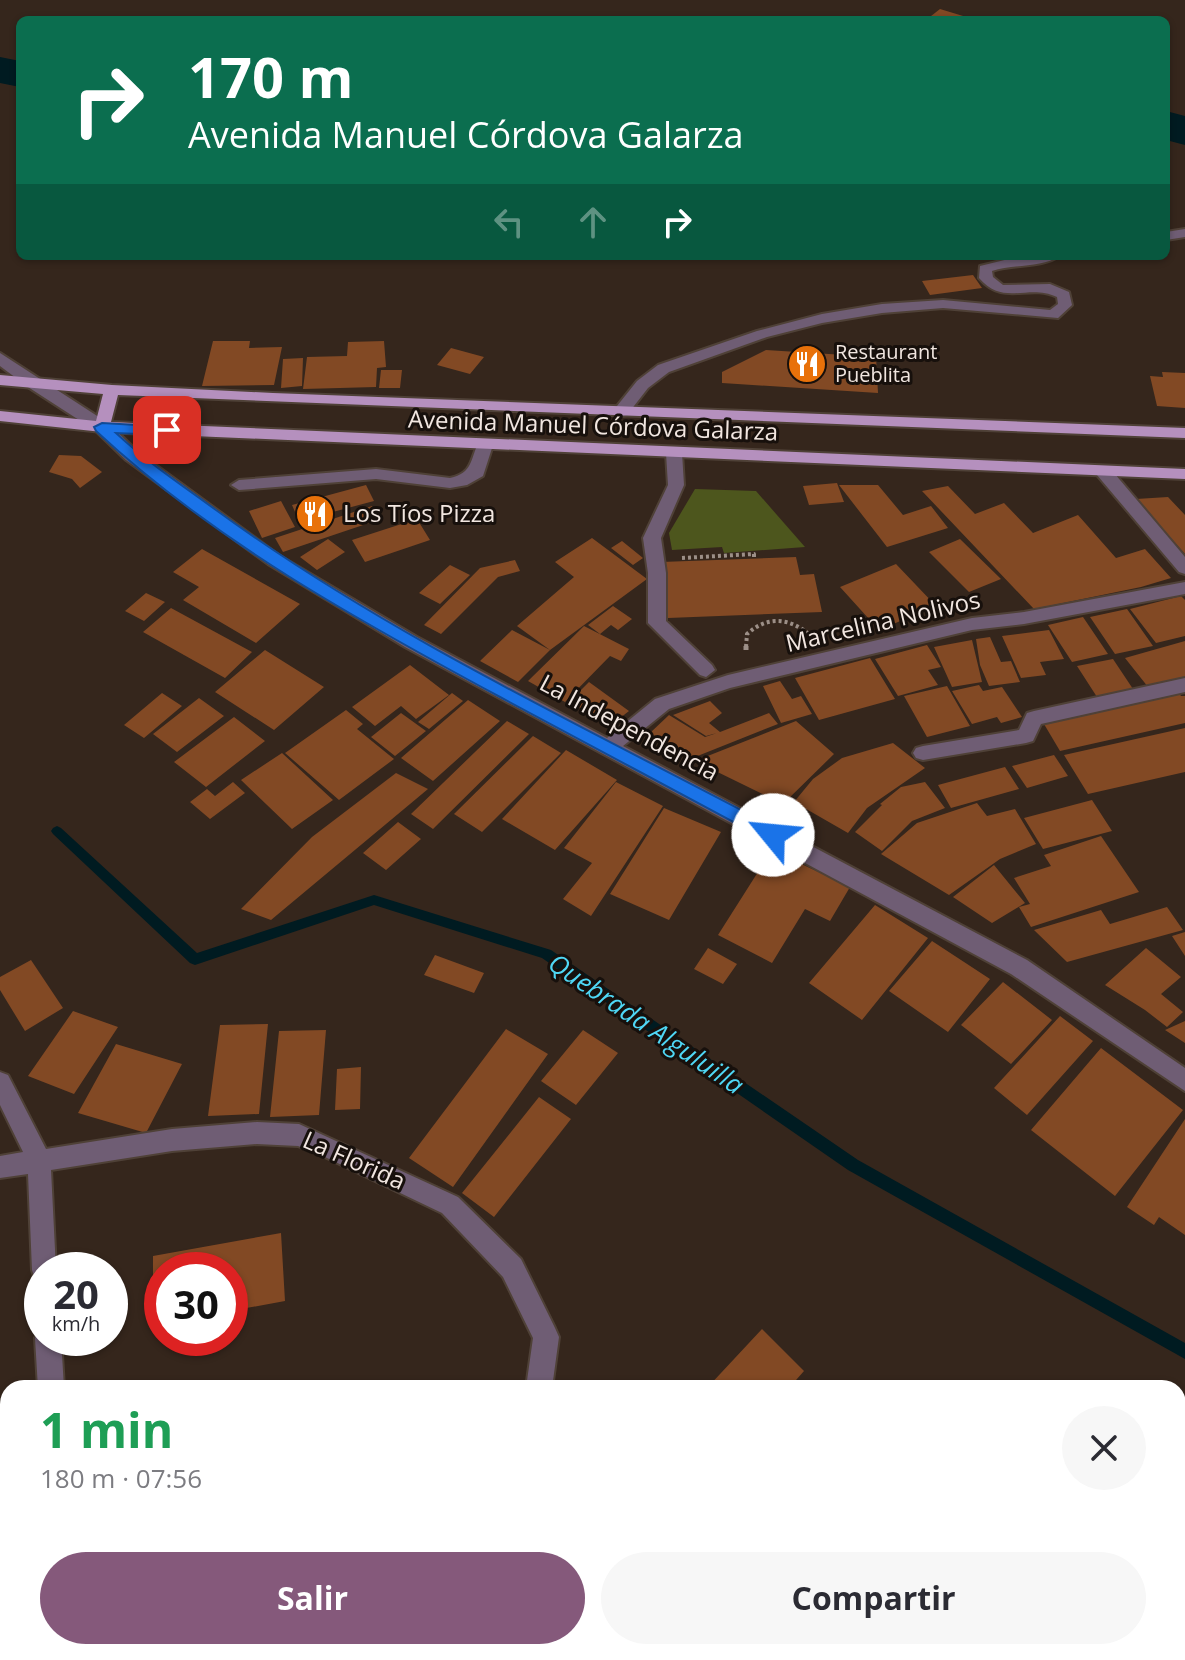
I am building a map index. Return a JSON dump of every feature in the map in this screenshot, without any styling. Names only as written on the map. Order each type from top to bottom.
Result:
[{"type":"main road","name":"Avenida Manuel Córdova Galarza","points":[[0,380],[112,390],[1185,433]]},
{"type":"main road","points":[[107,427],[112,390]]},
{"type":"main road","name":"Avenida Manuel Córdova Galarza","points":[[0,416],[107,427],[1185,474]]},
{"type":"street","points":[[621,411],[637,389],[660,370],[739,340],[813,321],[889,306],[946,304],[1019,314],[1053,315],[1065,305],[1064,295],[1050,288],[999,289],[986,278],[985,269],[1023,260]]},
{"type":"street","name":"La Independencia","points":[[0,358],[33,384],[107,427],[132,456],[274,560],[411,642],[1019,967],[1185,1081]]},
{"type":"street","points":[[239,485],[376,474],[450,483],[467,480],[477,472],[485,445]]},
{"type":"street","points":[[674,453],[676,485],[652,538],[657,573],[657,623],[706,670]]},
{"type":"street","points":[[1103,471],[1185,568]]},
{"type":"street","name":"Marcelina Nolivos","points":[[609,747],[662,704],[728,682],[972,624],[1024,618],[1185,588]]},
{"type":"street","points":[[923,753],[1026,736],[1034,718],[1185,685]]},
{"type":"street","points":[[0,1082],[39,1160],[43,1252]]},
{"type":"street","name":"La Florida","points":[[0,1167],[172,1140],[257,1133],[299,1135],[450,1205],[512,1268],[546,1337],[540,1380]]},
{"type":"street","points":[[49,1356],[51,1380]]},
{"type":"street","points":[[975,1660],[1010,1660]]},
{"type":"path","points":[[653,559],[754,554],[754,557]]},
{"type":"path","points":[[706,670],[747,654],[744,644],[747,634],[766,621],[792,622],[811,637]]},
{"type":"green space","points":[[695,489],[756,491],[805,547],[724,553],[722,547],[672,550],[669,533]]},
{"type":"building","points":[[940,9],[963,16],[931,16]]},
{"type":"building","points":[[973,275],[982,288],[930,295],[922,281]]},
{"type":"building","points":[[213,341],[250,341],[249,348],[282,347],[274,385],[202,386]]},
{"type":"building","points":[[384,341],[386,367],[377,368],[376,387],[303,389],[307,357],[347,356],[348,342]]},
{"type":"building","points":[[451,348],[484,357],[470,374],[437,365]]},
{"type":"building","name":"Restaurant Pueblita","points":[[766,350],[876,357],[878,393],[722,383],[722,372]]},
{"type":"building","points":[[303,358],[302,386],[281,388],[283,359]]},
{"type":"building","points":[[381,370],[402,370],[400,388],[379,388]]},
{"type":"building","points":[[1162,372],[1185,373],[1185,408],[1157,406],[1150,376],[1163,377]]},
{"type":"building","points":[[59,455],[81,456],[102,472],[80,488],[72,479],[49,472]]},
{"type":"building","points":[[837,483],[844,502],[809,505],[803,486]]},
{"type":"building","points":[[366,485],[374,501],[299,521],[292,505]]},
{"type":"building","points":[[839,485],[878,485],[903,515],[931,506],[948,528],[887,547]]},
{"type":"building","points":[[948,486],[975,514],[1004,503],[1033,533],[1078,515],[1116,558],[1145,549],[1171,578],[1034,609],[922,491]]},
{"type":"building","points":[[1168,497],[1185,515],[1185,554],[1136,499]]},
{"type":"building","points":[[281,501],[295,527],[262,538],[249,511]]},
{"type":"building","points":[[372,506],[381,519],[283,552],[275,538]]},
{"type":"building","points":[[417,519],[430,540],[365,562],[352,540]]},
{"type":"building","points":[[592,538],[647,579],[550,650],[517,626],[574,577],[555,562]]},
{"type":"building","points":[[328,539],[345,552],[317,570],[300,557]]},
{"type":"building","points":[[960,539],[1001,579],[969,592],[929,552]]},
{"type":"building","points":[[622,541],[643,558],[633,565],[611,548]]},
{"type":"building","points":[[202,549],[300,604],[256,643],[183,600],[199,587],[173,572]]},
{"type":"building","points":[[796,557],[800,575],[814,574],[822,612],[668,618],[661,562]]},
{"type":"building","points":[[515,560],[520,571],[498,577],[441,634],[424,625],[480,568]]},
{"type":"building","points":[[896,564],[936,606],[879,630],[840,587]]},
{"type":"building","points":[[450,565],[470,575],[440,604],[419,593]]},
{"type":"building","points":[[146,593],[165,602],[144,621],[125,611]]},
{"type":"building","points":[[1181,596],[1185,600],[1185,636],[1156,643],[1130,609]]},
{"type":"building","points":[[613,606],[632,619],[618,630],[611,625],[600,634],[588,625]]},
{"type":"building","points":[[171,608],[252,652],[225,678],[143,632]]},
{"type":"building","points":[[1127,609],[1153,646],[1115,654],[1090,617]]},
{"type":"building","points":[[1083,617],[1108,654],[1072,662],[1048,625]]},
{"type":"building","points":[[584,626],[629,649],[621,661],[610,656],[565,702],[528,681]]},
{"type":"building","points":[[512,630],[550,650],[518,682],[480,661]]},
{"type":"building","points":[[1049,630],[1064,659],[1040,662],[1046,675],[1021,678],[1002,636]]},
{"type":"building","points":[[990,637],[1001,662],[1011,661],[1020,682],[989,686],[980,665],[976,639]]},
{"type":"building","points":[[972,640],[982,682],[952,687],[934,647]]},
{"type":"building","points":[[1185,641],[1185,682],[1152,692],[1125,658]]},
{"type":"building","points":[[927,645],[941,667],[928,670],[938,685],[898,696],[875,659]]},
{"type":"building","points":[[265,650],[324,687],[274,730],[215,692]]},
{"type":"building","points":[[870,658],[895,699],[819,720],[795,678]]},
{"type":"building","points":[[1113,659],[1133,689],[1097,697],[1077,666]]},
{"type":"building","points":[[410,665],[449,695],[416,719],[401,706],[375,726],[352,707]]},
{"type":"building","points":[[780,681],[792,699],[801,696],[812,714],[781,723],[763,686]]},
{"type":"building","points":[[589,682],[629,711],[615,722],[568,703]]},
{"type":"building","points":[[979,685],[983,691],[1002,687],[1022,717],[1001,723],[997,717],[972,724],[952,691]]},
{"type":"building","points":[[947,686],[970,726],[927,737],[904,696]]},
{"type":"building","points":[[1176,689],[1181,696],[1185,696],[1185,723],[1060,751],[1041,719]]},
{"type":"building","points":[[162,693],[182,706],[144,738],[124,725]]},
{"type":"building","points":[[452,693],[463,701],[429,729],[418,722]]},
{"type":"building","points":[[199,698],[224,716],[177,752],[153,734]]},
{"type":"building","points":[[468,700],[500,721],[433,781],[401,758]]},
{"type":"building","points":[[710,701],[722,713],[709,723],[720,732],[769,713],[778,724],[690,759],[650,733],[669,715],[705,737],[717,733],[706,736],[673,715]]},
{"type":"building","points":[[346,710],[363,724],[357,729],[394,759],[339,800],[285,753]]},
{"type":"building","points":[[401,713],[426,731],[395,756],[371,737]]},
{"type":"building","points":[[234,717],[265,741],[206,787],[174,762]]},
{"type":"building","points":[[507,721],[529,734],[433,829],[411,814]]},
{"type":"building","points":[[796,721],[834,754],[783,804],[695,761]]},
{"type":"building","points":[[1185,728],[1185,772],[1088,794],[1064,755]]},
{"type":"building","points":[[533,736],[561,753],[482,832],[454,814]]},
{"type":"building","points":[[893,743],[925,768],[867,808],[848,833],[794,802],[813,779],[842,758]]},
{"type":"building","points":[[566,750],[617,780],[555,850],[502,819]]},
{"type":"building","points":[[282,753],[333,800],[292,829],[241,780]]},
{"type":"building","points":[[1054,755],[1068,776],[1027,788],[1012,766]]},
{"type":"building","points":[[1005,767],[1019,789],[951,808],[938,785]]},
{"type":"building","points":[[396,773],[428,789],[271,920],[241,909],[312,837]]},
{"type":"building","points":[[233,782],[245,793],[210,819],[190,802],[207,789],[215,796]]},
{"type":"building","points":[[616,782],[663,806],[591,916],[563,899],[592,863],[564,848]]},
{"type":"building","points":[[925,782],[945,808],[912,821],[882,851],[855,832],[880,804],[901,787]]},
{"type":"building","points":[[1092,800],[1112,831],[1043,849],[1024,818]]},
{"type":"building","points":[[977,803],[987,816],[1015,809],[1036,844],[1000,859],[949,895],[881,854],[917,823]]},
{"type":"building","points":[[664,808],[721,832],[669,920],[610,894]]},
{"type":"building","points":[[398,822],[421,839],[386,870],[363,853]]},
{"type":"building","points":[[1101,836],[1139,892],[1031,927],[1019,907],[1030,904],[1014,878],[1051,866],[1044,855]]},
{"type":"building","points":[[772,850],[850,887],[830,921],[805,909],[772,963],[718,935]]},
{"type":"building","points":[[994,865],[1025,903],[992,923],[953,897]]},
{"type":"building","points":[[875,905],[928,938],[862,1020],[809,983]]},
{"type":"building","points":[[1167,907],[1183,930],[1067,962],[1034,930],[1101,910],[1110,924]]},
{"type":"building","points":[[1185,932],[1185,956],[1172,936]]},
{"type":"building","points":[[932,941],[990,979],[948,1032],[889,991]]},
{"type":"building","points":[[708,948],[737,964],[723,984],[694,969]]},
{"type":"building","points":[[1146,948],[1181,977],[1161,994],[1183,1012],[1167,1027],[1105,985]]},
{"type":"building","points":[[435,955],[484,973],[474,993],[424,975]]},
{"type":"building","points":[[31,960],[63,1008],[25,1031],[0,990],[0,977]]},
{"type":"building","points":[[1003,982],[1052,1020],[1011,1064],[961,1025]]},
{"type":"building","points":[[73,1011],[118,1027],[74,1094],[28,1076]]},
{"type":"building","points":[[1060,1016],[1093,1041],[1027,1115],[994,1088]]},
{"type":"building","points":[[1185,1021],[1185,1043],[1165,1030]]},
{"type":"building","points":[[268,1024],[259,1114],[208,1116],[220,1025]]},
{"type":"building","points":[[506,1029],[548,1054],[453,1187],[409,1158]]},
{"type":"building","points":[[326,1030],[319,1115],[270,1117],[279,1031]]},
{"type":"building","points":[[583,1030],[618,1053],[576,1105],[541,1081]]},
{"type":"building","points":[[116,1044],[182,1064],[146,1133],[78,1113]]},
{"type":"building","points":[[1101,1048],[1183,1110],[1115,1196],[1031,1130]]},
{"type":"building","points":[[361,1067],[360,1109],[335,1110],[337,1069]]},
{"type":"building","points":[[539,1097],[571,1119],[494,1217],[462,1193]]},
{"type":"building","points":[[1185,1119],[1185,1235],[1159,1217],[1154,1225],[1127,1207]]},
{"type":"building","points":[[281,1233],[285,1301],[248,1308],[248,1252],[175,1252]]},
{"type":"building","points":[[762,1329],[804,1371],[796,1380],[714,1380]]},
{"type":"waterway","points":[[0,70],[16,73]]},
{"type":"waterway","points":[[1170,126],[1185,131]]},
{"type":"waterway","name":"Quebrada Alguluilla","points":[[57,831],[195,959],[374,900],[546,954],[853,1165],[1185,1351]]},
{"type":"place","name":"Restaurant Pueblita","points":[[807,364]]},
{"type":"place","name":"Los Tíos Pizza","points":[[315,514]]},
{"type":"route","points":[[167,430],[102,427],[132,456],[274,560],[411,642],[773,835]]}]
